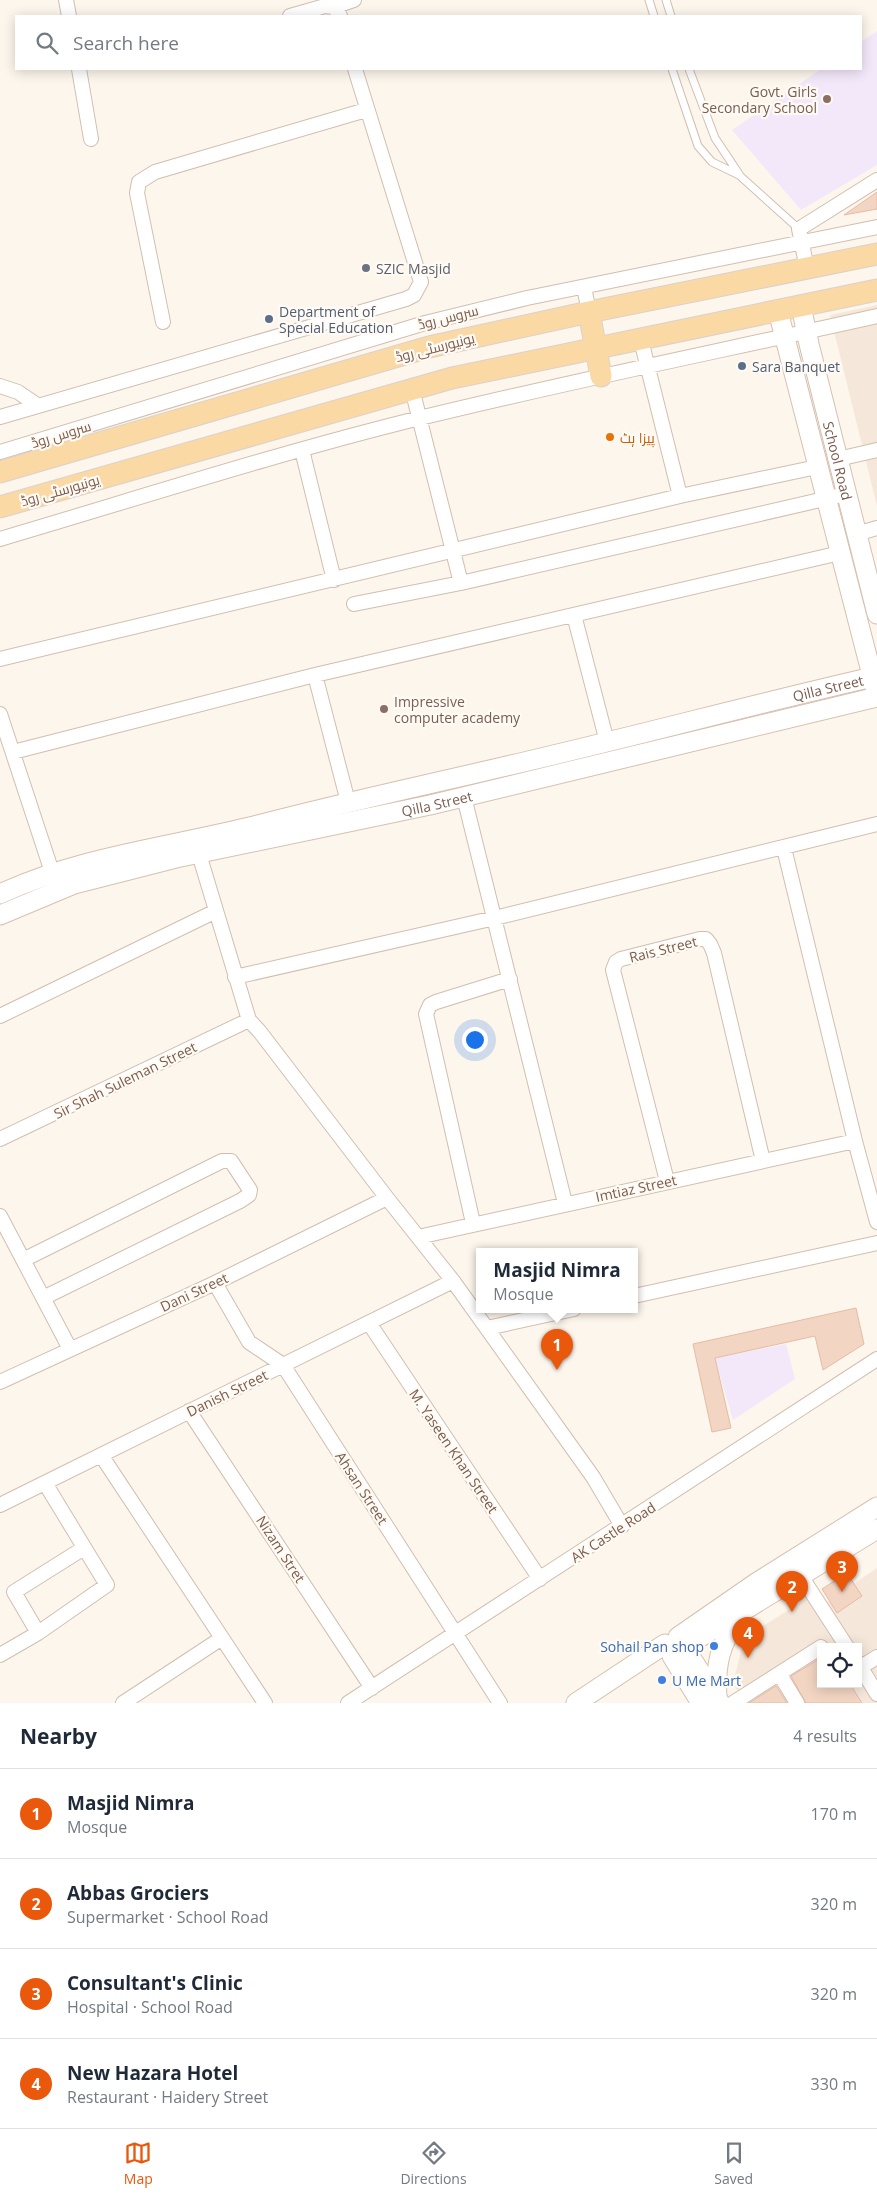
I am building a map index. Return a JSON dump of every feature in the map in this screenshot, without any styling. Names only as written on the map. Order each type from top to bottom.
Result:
[{"type":"main road","name":"یونیورسٹی روڈ","points":[[0,472],[429,347],[589,312],[877,254]]},
{"type":"main road","name":"یونیورسٹی روڈ","points":[[0,507],[452,378],[877,290]]},
{"type":"main road","points":[[589,312],[601,376]]},
{"type":"street","points":[[66,0],[69,15]]},
{"type":"street","points":[[294,15],[325,6],[337,12],[354,0]]},
{"type":"street","points":[[79,70],[91,138]]},
{"type":"street","points":[[0,417],[406,300],[414,295],[419,290],[421,282],[366,110],[355,70]]},
{"type":"street","points":[[162,322],[137,194],[139,182],[155,172],[366,110]]},
{"type":"street","points":[[807,269],[800,236],[877,180]]},
{"type":"street","name":"سروس روڈ","points":[[0,452],[425,323],[800,236],[877,227]]},
{"type":"street","points":[[584,287],[589,312]]},
{"type":"street","name":"School Road","points":[[801,306],[877,614]]},
{"type":"street","points":[[778,311],[817,466],[874,676],[877,696]]},
{"type":"street","points":[[0,539],[302,450],[419,418],[648,365],[877,316]]},
{"type":"street","points":[[640,340],[648,365],[680,496]]},
{"type":"street","points":[[0,386],[18,392],[37,405]]},
{"type":"street","points":[[412,389],[461,583]]},
{"type":"street","points":[[302,450],[334,580]]},
{"type":"street","points":[[838,459],[877,450]]},
{"type":"street","points":[[0,659],[453,552],[680,496],[817,466]]},
{"type":"street","points":[[354,604],[461,583],[846,494]]},
{"type":"street","points":[[856,534],[877,528]]},
{"type":"street","points":[[13,752],[315,675],[840,553]]},
{"type":"street","points":[[574,615],[607,742]]},
{"type":"street","points":[[315,675],[348,802]]},
{"type":"street","name":"Qilla Street","points":[[0,894],[52,872],[91,861],[253,826],[874,676]]},
{"type":"street","name":"Qilla Street","points":[[0,915],[74,884],[199,854],[464,797],[877,696]]},
{"type":"street","points":[[0,714],[52,872]]},
{"type":"street","points":[[464,797],[565,1203]]},
{"type":"street","points":[[235,977],[495,918],[877,824]]},
{"type":"street","points":[[784,848],[855,1140],[877,1222]]},
{"type":"street","points":[[199,854],[249,1020],[476,1313]]},
{"type":"street","points":[[0,1016],[216,911]]},
{"type":"street","name":"Rais Street","points":[[667,1181],[613,970],[616,962],[621,959],[700,939],[706,939],[714,953],[763,1161]]},
{"type":"street","points":[[473,1223],[426,1014],[430,1006],[436,1002],[510,979]]},
{"type":"street","name":"Sir Shah Suleman Street","points":[[0,1140],[249,1020]]},
{"type":"street","name":"Imtiaz Street","points":[[418,1237],[473,1223],[855,1140]]},
{"type":"street","points":[[23,1260],[222,1161],[231,1161],[250,1190],[249,1196],[240,1201],[43,1298]]},
{"type":"street","name":"Dani Street","points":[[0,1382],[215,1283],[386,1198]]},
{"type":"street","points":[[0,1216],[70,1349]]},
{"type":"street","points":[[638,1295],[877,1243]]},
{"type":"street","name":"Danish Street","points":[[0,1505],[453,1281]]},
{"type":"street","name":"Ahsan Street","points":[[215,1283],[249,1342],[283,1365],[500,1703]]},
{"type":"street","points":[[476,1313],[593,1478],[622,1526]]},
{"type":"street","points":[[487,1328],[556,1313]]},
{"type":"street","name":"M. Yaseen Khan Street","points":[[368,1323],[540,1579]]},
{"type":"street","name":"AK Castle Road","points":[[348,1703],[877,1359]]},
{"type":"street","name":"Nizam Stret","points":[[190,1411],[372,1688]]},
{"type":"street","points":[[101,1455],[265,1703]]},
{"type":"street","points":[[0,1656],[108,1585],[45,1483]]},
{"type":"street","points":[[576,1703],[673,1647],[761,1591],[877,1507]]},
{"type":"street","points":[[718,1702],[715,1675],[719,1652],[728,1631],[761,1591],[801,1576],[877,1529]]},
{"type":"street","points":[[38,1632],[14,1592],[84,1548]]},
{"type":"street","points":[[801,1576],[843,1641]]},
{"type":"street","points":[[597,1703],[673,1647],[743,1613]]},
{"type":"street","points":[[123,1703],[222,1638]]},
{"type":"street","points":[[673,1647],[718,1702]]},
{"type":"street","points":[[718,1702],[780,1675],[817,1650]]},
{"type":"street","points":[[862,1664],[877,1657]]},
{"type":"street","points":[[862,1668],[877,1694]]},
{"type":"street","points":[[780,1675],[797,1703]]},
{"type":"lane","points":[[649,0],[654,15]]},
{"type":"lane","points":[[666,0],[671,15]]},
{"type":"lane","points":[[672,70],[698,146],[712,162],[739,175]]},
{"type":"lane","points":[[689,70],[715,138],[739,175],[800,236]]},
{"type":"shaded area","name":"Govt. Girls Secondary School","points":[[877,31],[877,165],[801,210],[732,130],[820,70],[862,70],[862,41]]},
{"type":"shaded area","points":[[877,305],[877,506],[830,315]]},
{"type":"shaded area","points":[[786,1344],[795,1379],[733,1420],[715,1358]]},
{"type":"shaded area","points":[[877,1568],[877,1703],[761,1703],[752,1689],[741,1696],[733,1684],[744,1638],[809,1597],[817,1609]]},
{"type":"building","points":[[877,192],[877,209],[844,215]]},
{"type":"building","points":[[856,1308],[864,1344],[823,1370],[815,1336],[715,1358],[731,1428],[712,1432],[693,1344]]},
{"type":"building","points":[[847,1573],[862,1596],[837,1613],[822,1589]]},
{"type":"building","points":[[817,1660],[817,1688],[853,1688],[862,1703],[806,1703],[791,1676]]},
{"type":"building","points":[[776,1686],[787,1703],[749,1703]]},
{"type":"place","name":"Govt. Girls Secondary School","points":[[827,99]]},
{"type":"place","name":"SZIC Masjid","points":[[366,268]]},
{"type":"place","name":"Department of Special Education","points":[[269,319]]},
{"type":"place","name":"Sara Banquet","points":[[742,366]]},
{"type":"place","name":"پیزا ہٹ","points":[[610,437]]},
{"type":"place","name":"Impressive computer academy","points":[[384,709]]},
{"type":"place","name":"Masjid Nimra","points":[[557,1370]]},
{"type":"place","name":"Consultant's Clinic","points":[[842,1592]]},
{"type":"place","name":"Abbas Grociers","points":[[792,1612]]},
{"type":"place","name":"Sohail Pan shop","points":[[714,1646]]},
{"type":"place","name":"New Hazara Hotel","points":[[748,1658]]},
{"type":"place","name":"U Me Mart","points":[[662,1680]]}]
